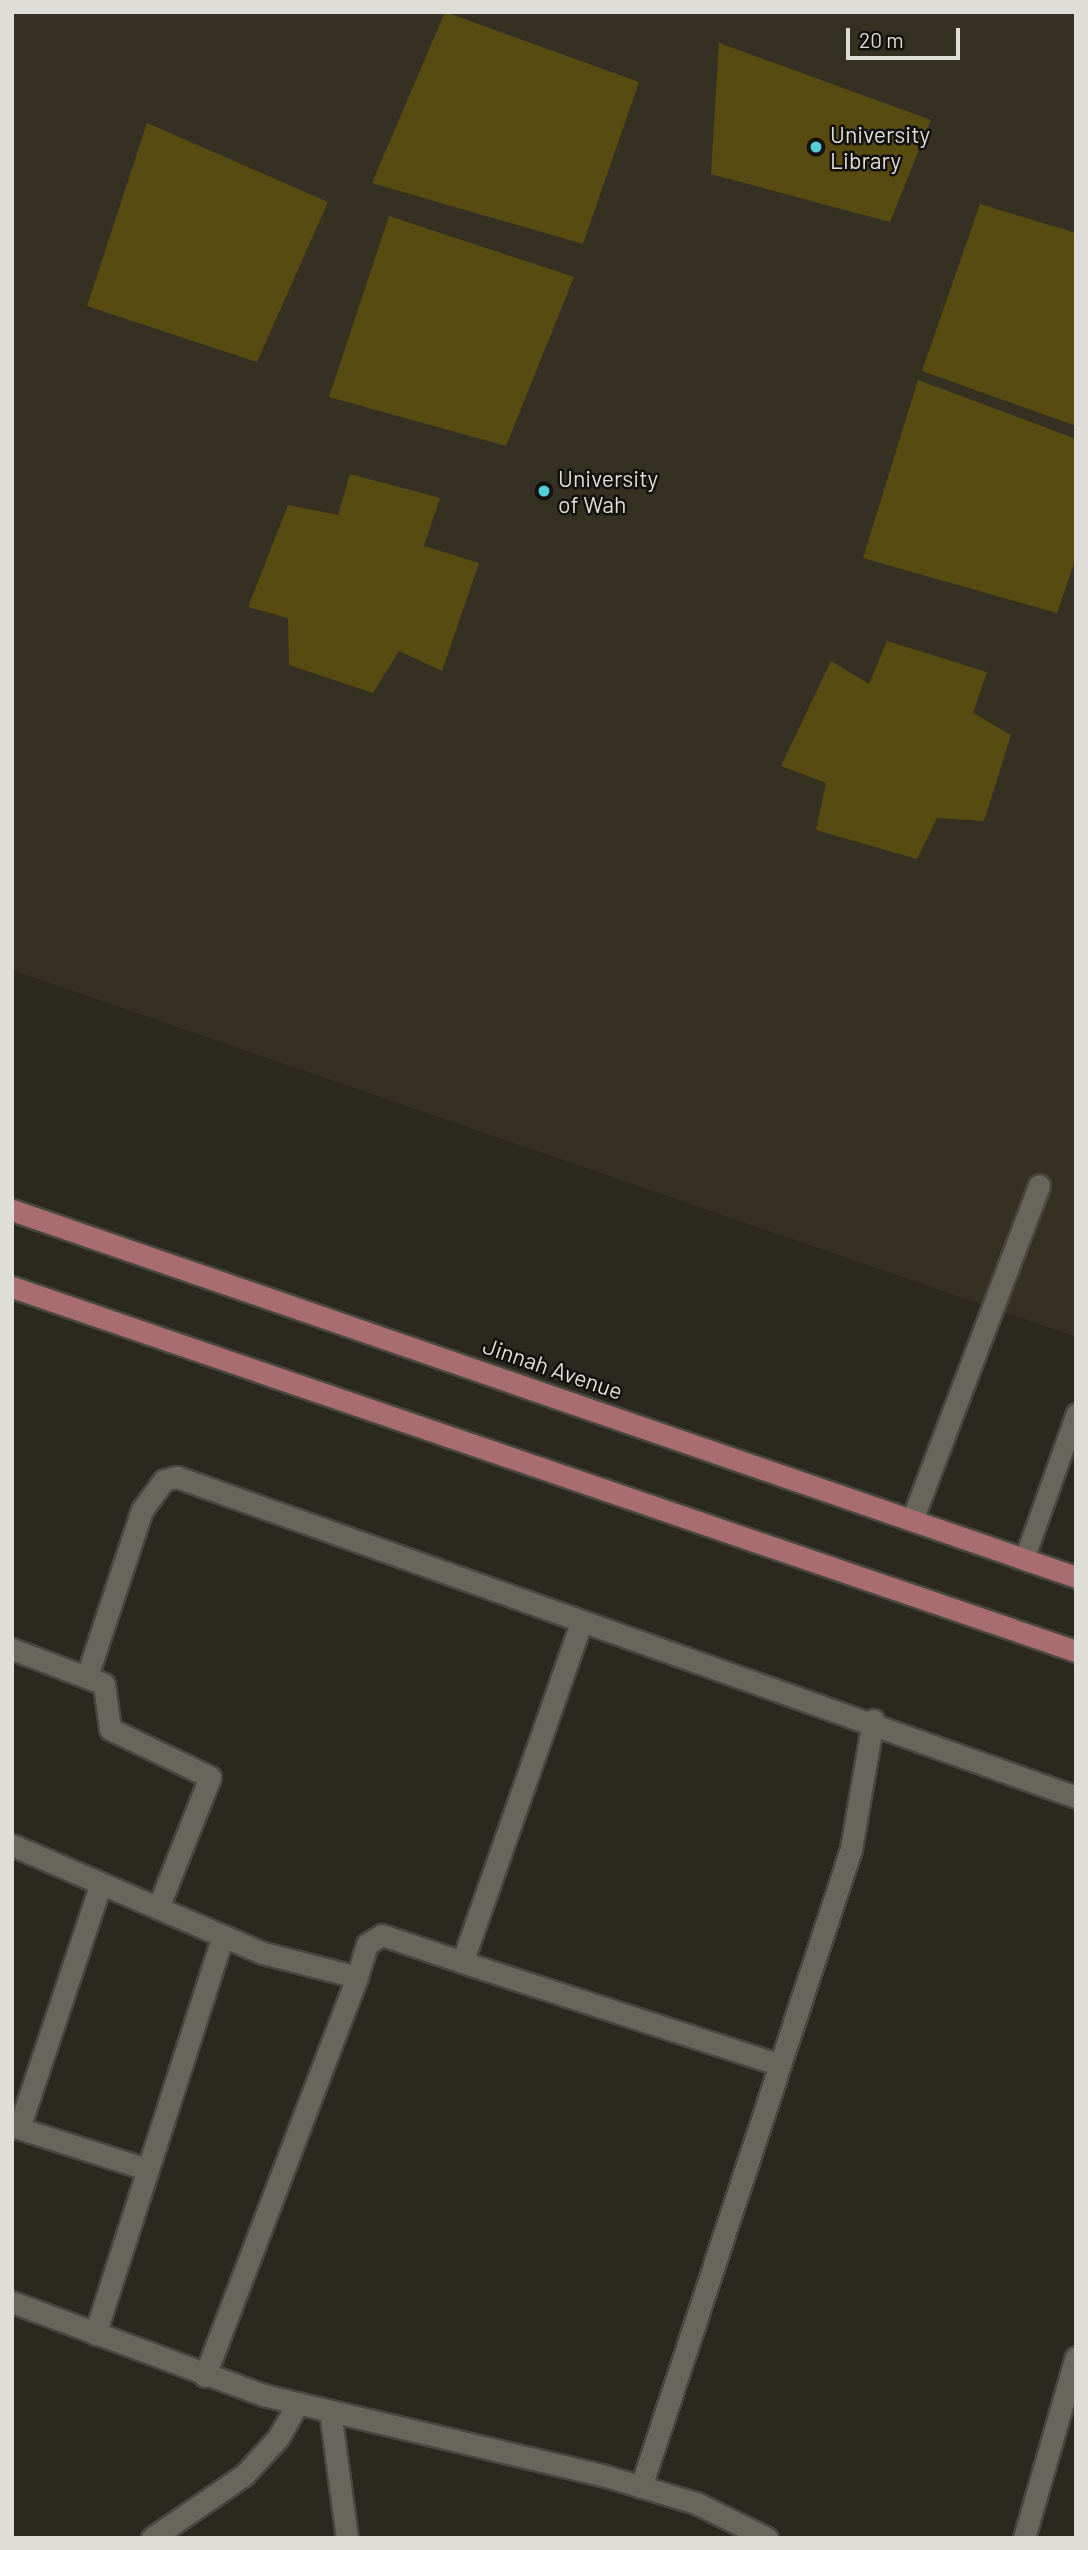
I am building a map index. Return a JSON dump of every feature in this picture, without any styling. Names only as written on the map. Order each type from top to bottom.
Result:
[{"type":"main road","name":"Jinnah Avenue","points":[[12,1210],[1076,1577]]},
{"type":"main road","points":[[12,1287],[1076,1651]]},
{"type":"street","points":[[912,1520],[1039,1185]]},
{"type":"street","points":[[87,1676],[142,1510],[164,1480],[177,1477],[581,1623],[873,1720],[1076,1797]]},
{"type":"street","points":[[462,1962],[581,1623]]},
{"type":"street","points":[[12,1649],[104,1684],[110,1729],[210,1777],[158,1908]]},
{"type":"street","points":[[642,2487],[851,1849],[873,1720]]},
{"type":"street","points":[[12,1845],[263,1953],[358,1977]]},
{"type":"street","points":[[101,1883],[15,2127],[147,2169]]},
{"type":"street","points":[[205,2376],[358,1977],[367,1944],[382,1935],[780,2065]]},
{"type":"street","points":[[95,2334],[223,1936]]},
{"type":"street","points":[[12,2302],[205,2376],[298,2403],[642,2487],[738,2532],[767,2538]]},
{"type":"street","points":[[1024,2538],[1076,2357]]},
{"type":"street","points":[[152,2538],[244,2475],[278,2438],[298,2403]]},
{"type":"street","points":[[330,2411],[346,2538]]},
{"type":"lane","points":[[1024,1559],[1076,1413]]},
{"type":"shaded area","name":"University of Wah","points":[[12,12],[1076,12],[1076,1337],[12,970]]},
{"type":"building","points":[[445,12],[639,82],[583,244],[372,183]]},
{"type":"building","name":"University Library","points":[[719,43],[931,120],[890,222],[711,174]]},
{"type":"building","points":[[147,123],[328,202],[257,362],[87,306]]},
{"type":"building","points":[[980,204],[1076,233],[1076,426],[922,371]]},
{"type":"building","points":[[389,216],[574,277],[506,446],[329,397]]},
{"type":"building","points":[[918,380],[1076,439],[1076,558],[1057,613],[863,558]]},
{"type":"building","points":[[350,474],[440,498],[424,546],[479,563],[442,671],[399,651],[373,693],[289,665],[288,618],[248,607],[288,505],[338,515]]},
{"type":"building","points":[[887,641],[987,672],[973,713],[1011,735],[984,821],[937,818],[917,859],[816,830],[826,783],[781,766],[831,661],[869,684]]},
{"type":"place","name":"University Library","points":[[816,147]]},
{"type":"place","name":"University of Wah","points":[[544,491]]}]
